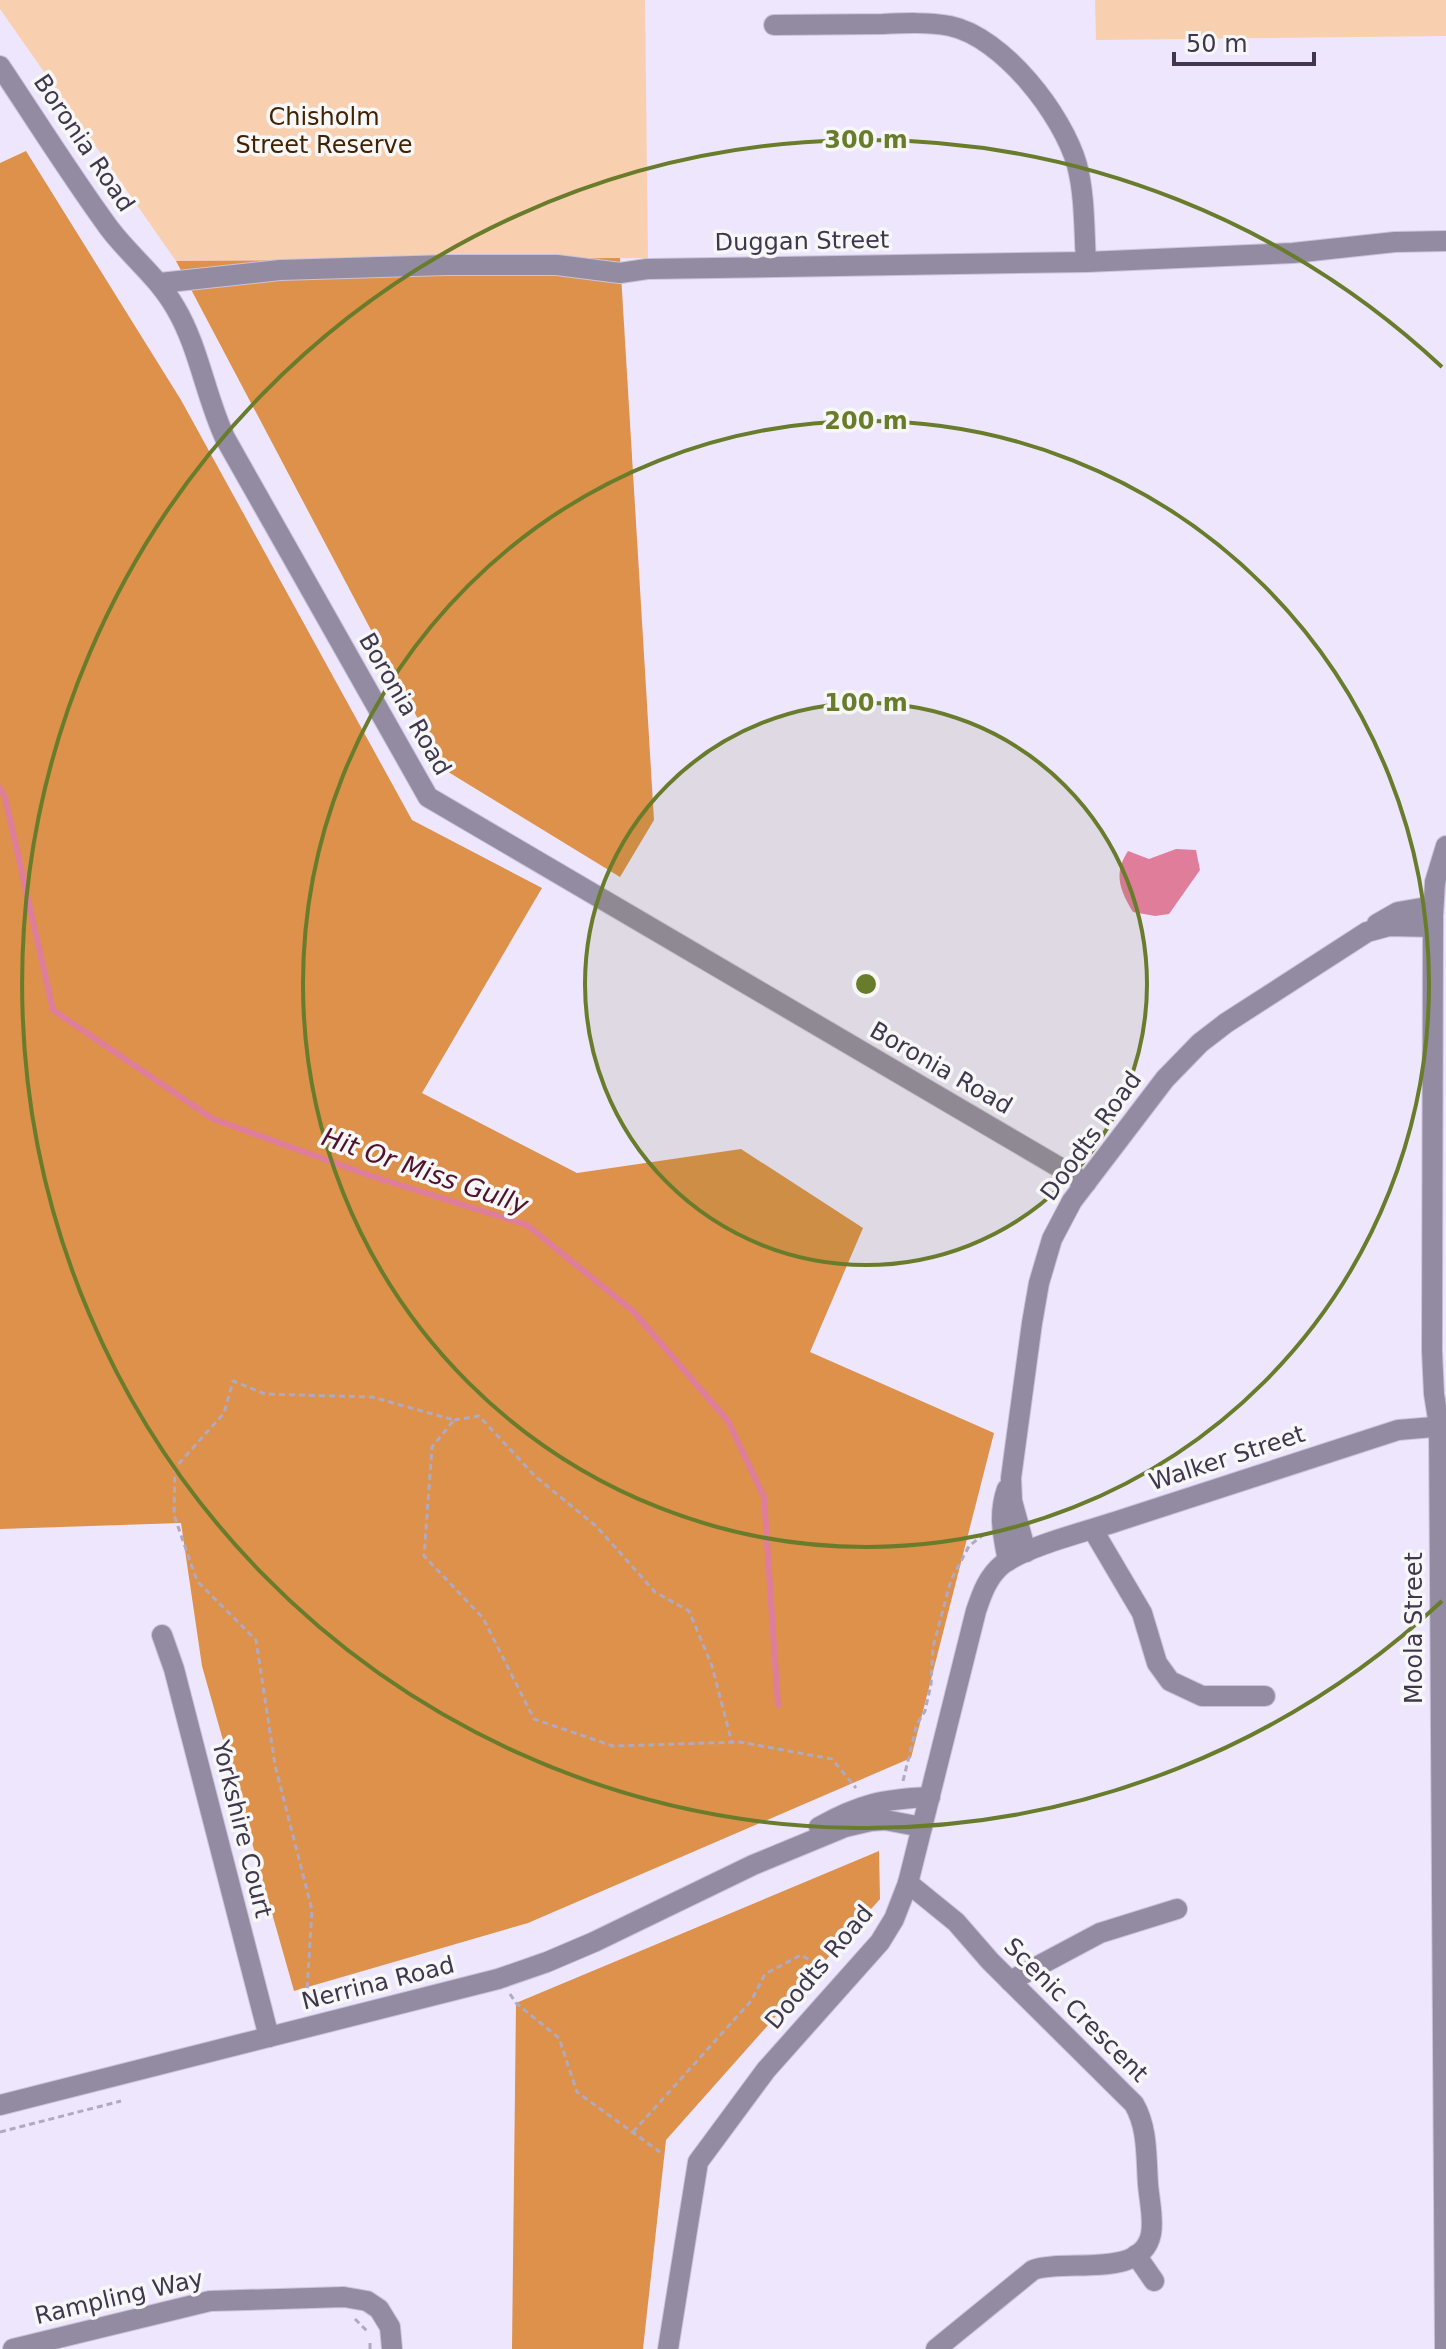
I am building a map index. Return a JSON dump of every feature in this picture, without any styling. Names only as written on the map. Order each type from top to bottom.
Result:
[{"type":"street","points":[[774,25],[931,23],[961,29],[990,45],[1030,85],[1068,142],[1079,178],[1086,262]]},
{"type":"street","name":"Boronia Road","points":[[0,66],[107,225],[160,283],[187,331],[225,438],[428,797],[1086,1183]]},
{"type":"street","name":"Duggan Street","points":[[160,283],[280,270],[447,265],[557,265],[620,273],[647,269],[1086,262],[1293,253],[1395,242],[1446,241]]},
{"type":"street","name":"Moola Street","points":[[1445,2349],[1442,1426],[1434,1394],[1432,1351],[1433,917],[1446,846]]},
{"type":"street","name":"Doodts Road","points":[[1017,1556],[1011,1496],[1032,1323],[1039,1283],[1056,1230],[1072,1201],[1165,1079],[1200,1043],[1392,914],[1433,917]]},
{"type":"street","name":"Walker Street","points":[[1017,1556],[1398,1430],[1442,1426]]},
{"type":"street","name":"Doodts Road","points":[[1013,1466],[1002,1504],[1001,1525],[1017,1556]]},
{"type":"street","points":[[1093,1530],[1142,1613],[1157,1663],[1170,1681],[1202,1696],[1265,1696]]},
{"type":"street","name":"Doodts Road","points":[[668,2349],[698,2162],[766,2070],[880,1942],[894,1919],[908,1883],[981,1597],[988,1580],[1017,1556]]},
{"type":"street","name":"Yorkshire Court","points":[[162,1635],[174,1669],[269,2037]]},
{"type":"street","name":"Nerrina Road","points":[[753,1865],[840,1815],[867,1804],[930,1797]]},
{"type":"street","name":"Nerrina Road","points":[[0,2105],[498,1979],[594,1942],[753,1865],[832,1832],[863,1822],[885,1820],[922,1827]]},
{"type":"street","name":"Scenic Crescent","points":[[908,1883],[956,1922],[1137,2109],[1145,2141],[1151,2227],[1149,2239],[1136,2255]]},
{"type":"street","points":[[1010,1981],[1100,1933],[1177,1909]]},
{"type":"street","points":[[936,2349],[1033,2270],[1051,2265],[1113,2264],[1136,2255],[1154,2281]]},
{"type":"street","name":"Rampling Way","points":[[13,2349],[210,2301],[344,2297],[362,2299],[379,2309],[390,2327],[392,2349]]},
{"type":"path","points":[[305,2029],[312,1910],[275,1765],[256,1640],[197,1581],[174,1515],[175,1468],[224,1413],[233,1381],[265,1394],[372,1397],[454,1420],[479,1416],[535,1476],[597,1527],[655,1592],[689,1611],[712,1666],[732,1743]]},
{"type":"path","points":[[454,1420],[432,1447],[424,1556],[483,1618],[534,1719],[613,1746],[740,1742],[832,1759],[867,1804]]},
{"type":"path","points":[[899,1799],[917,1724],[925,1711],[931,1684],[933,1647],[951,1580],[969,1546],[1001,1525]]},
{"type":"path","points":[[633,2132],[751,2001],[765,1974],[801,1955],[820,1966]]},
{"type":"path","points":[[498,1979],[516,2003],[559,2038],[577,2092],[664,2155]]},
{"type":"path","points":[[0,2132],[121,2101]]},
{"type":"path","points":[[355,2319],[370,2334]]},
{"type":"green space","name":"Chisholm Street Reserve","points":[[0,0],[645,0],[648,258],[176,261],[0,9]]},
{"type":"green space","points":[[1095,0],[1446,0],[1446,36],[1096,40]]},
{"type":"shaded area","points":[[26,151],[181,400],[412,820],[542,888],[422,1093],[577,1173],[741,1149],[863,1228],[810,1352],[994,1433],[911,1758],[528,1923],[294,1991],[202,1666],[181,1523],[0,1529],[0,163]]},
{"type":"shaded area","points":[[620,258],[654,820],[620,877],[445,770],[176,261]]},
{"type":"shaded area","points":[[1176,849],[1196,850],[1200,870],[1169,914],[1155,916],[1133,912],[1120,882],[1123,859],[1128,851],[1149,859]]},
{"type":"shaded area","points":[[879,1851],[880,1899],[666,2140],[643,2349],[512,2349],[516,2003]]},
{"type":"waterway","name":"Hit Or Miss Gully","points":[[0,788],[5,797],[53,1010],[213,1119],[368,1175],[527,1225],[633,1311],[728,1421],[764,1497],[778,1705]]}]
